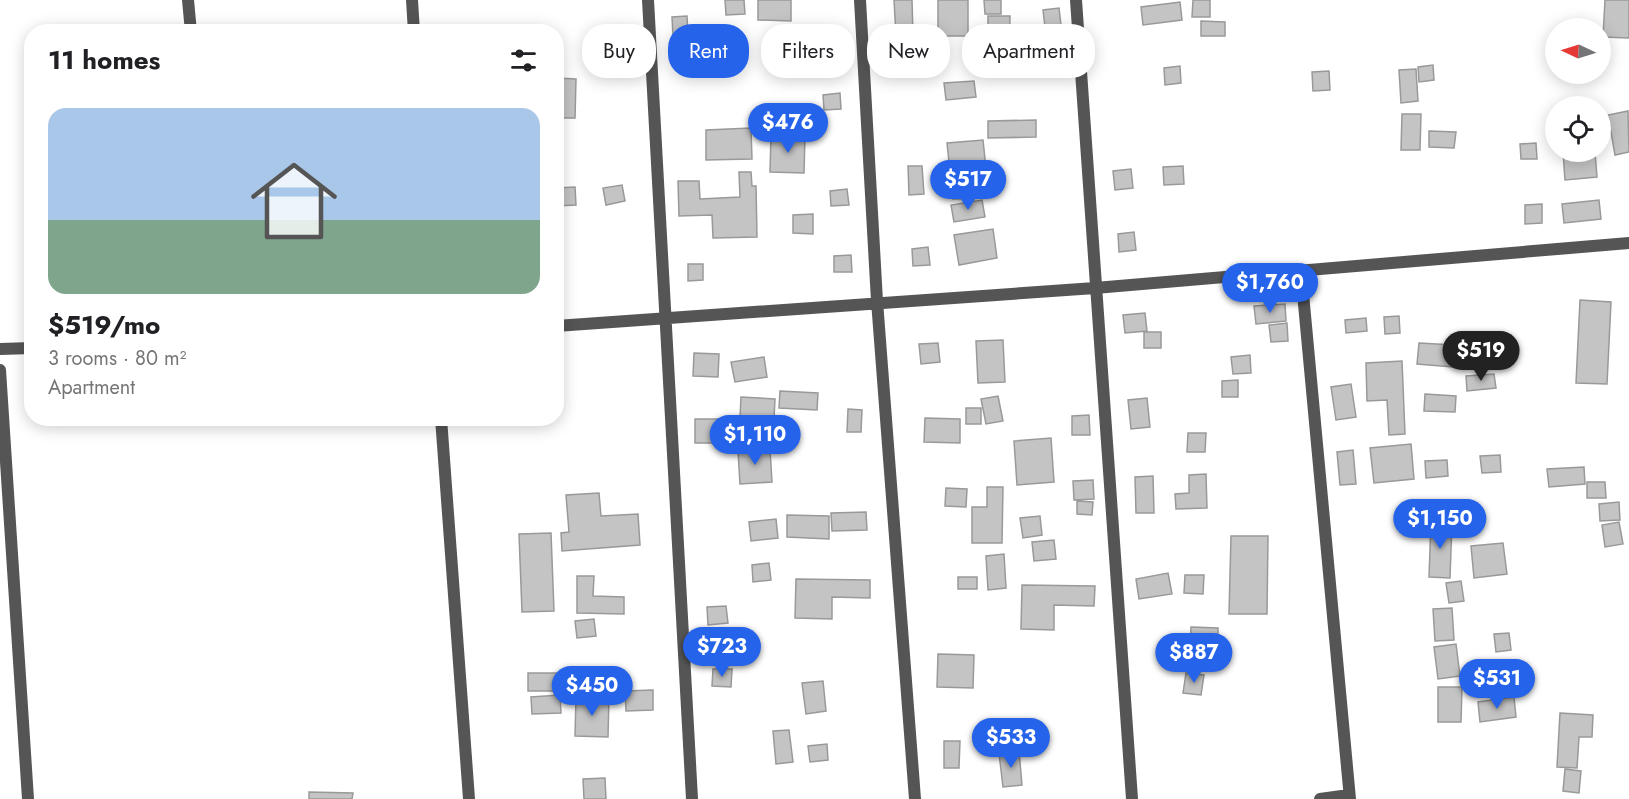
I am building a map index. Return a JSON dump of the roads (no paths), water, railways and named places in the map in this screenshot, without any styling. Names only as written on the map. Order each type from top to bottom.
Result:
[{"type":"street","points":[[188,0],[190,24]]},
{"type":"street","points":[[412,0],[414,24]]},
{"type":"street","points":[[648,0],[692,799]]},
{"type":"street","points":[[860,0],[877,302],[915,799]]},
{"type":"street","points":[[1076,0],[1132,799]]},
{"type":"street","points":[[564,326],[1095,288],[1629,243]]},
{"type":"street","points":[[1301,272],[1350,797],[1320,799]]},
{"type":"street","points":[[0,349],[24,348]]},
{"type":"street","points":[[0,370],[28,799]]},
{"type":"street","points":[[442,426],[469,799]]}]
